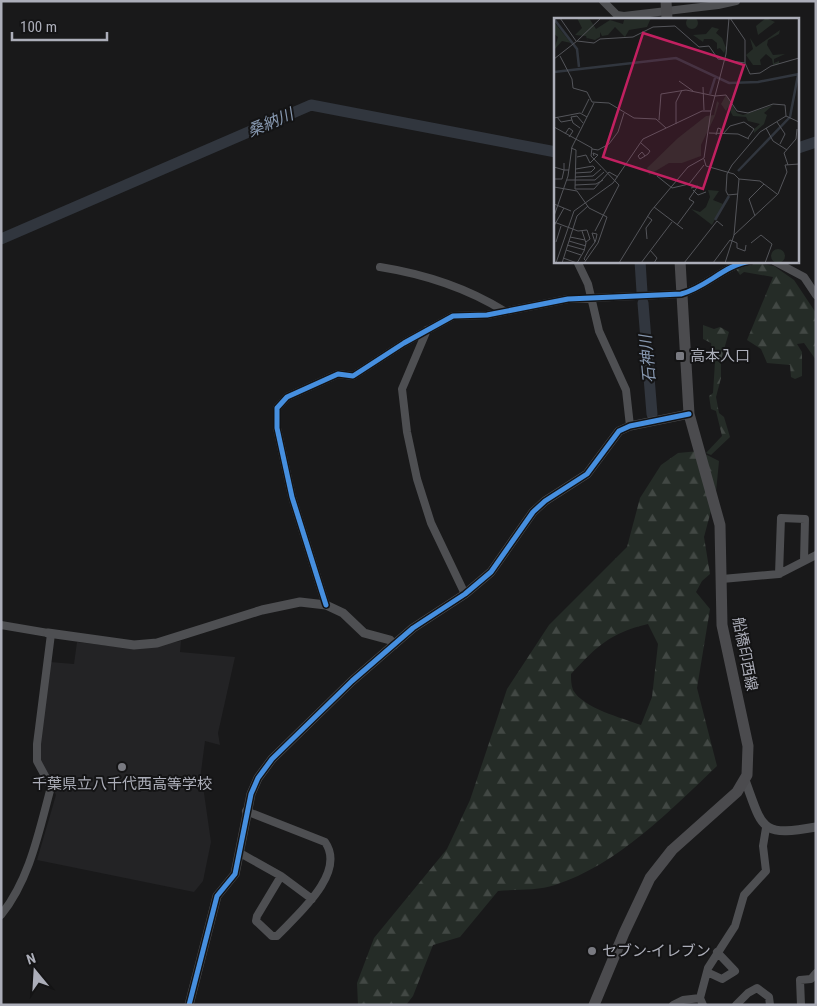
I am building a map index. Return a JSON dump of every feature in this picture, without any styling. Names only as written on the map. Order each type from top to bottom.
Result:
[{"type":"main road","name":"船橋印西線","points":[[680,262],[689,414],[720,525],[724,639],[748,746],[745,780]]},
{"type":"main road","points":[[594,1005],[624,933],[654,871],[672,850],[737,792],[745,780]]},
{"type":"street","points":[[603,1],[617,15],[736,1]]},
{"type":"street","points":[[577,262],[588,284],[598,331],[626,390],[630,426]]},
{"type":"street","points":[[326,605],[292,497],[277,428],[277,408],[287,397],[338,374],[353,376],[453,316],[478,316],[568,300],[681,294],[694,291],[711,278],[746,262]]},
{"type":"street","points":[[776,262],[804,277],[816,296]]},
{"type":"street","points":[[380,267],[404,271],[468,292],[504,312]]},
{"type":"street","points":[[427,330],[402,389],[407,432],[417,479],[431,524],[465,594]]},
{"type":"street","points":[[189,1005],[217,896],[236,874],[246,811],[258,778],[272,759],[352,681],[394,645],[426,619],[465,594],[491,572],[533,512],[545,501],[587,474],[620,431],[630,426],[689,414]]},
{"type":"street","points":[[778,574],[781,518],[805,519],[804,561]]},
{"type":"street","points":[[722,579],[778,574],[816,555]]},
{"type":"street","points":[[1,625],[134,646],[165,640],[262,610],[300,602],[326,605],[343,612],[357,629],[364,633],[390,640],[394,645]]},
{"type":"street","points":[[1,916],[15,896],[30,862],[51,787],[37,761],[37,744],[50,633]]},
{"type":"street","points":[[745,780],[758,818],[766,828],[779,831],[816,827]]},
{"type":"street","points":[[246,811],[325,842],[330,849],[328,878],[312,899],[277,936],[272,936],[256,921],[257,916],[282,876]]},
{"type":"street","points":[[673,1005],[695,997],[701,1001],[707,972],[716,952],[735,926],[744,895],[766,871],[763,846],[766,828]]},
{"type":"street","points":[[240,852],[282,876],[312,899]]},
{"type":"street","points":[[707,972],[722,980],[735,971],[716,952]]},
{"type":"street","points":[[801,1005],[800,980],[811,979],[816,973]]},
{"type":"street","points":[[736,1005],[748,993],[757,988],[769,997],[770,1005]]},
{"type":"shaded area","name":"千葉県立八千代西高等学校","points":[[181,641],[180,652],[235,657],[218,733],[220,745],[205,741],[201,772],[211,842],[203,881],[194,892],[37,860],[56,795],[41,762],[39,745],[50,662],[74,664],[77,642],[136,649]]},
{"type":"green space","points":[[755,263],[774,266],[794,280],[816,313],[816,360],[804,343],[797,344],[802,352],[802,376],[795,379],[791,377],[790,365],[767,363],[761,349],[747,340],[773,277],[744,272],[740,275],[736,269]]},
{"type":"green space","points":[[703,325],[714,329],[720,327],[729,332],[721,360],[721,378],[716,397],[719,413],[724,417],[730,437],[711,455],[706,453],[722,436],[716,411],[711,409],[709,396],[713,393],[715,362],[711,343],[703,339]]},
{"type":"green space","points":[[699,451],[719,461],[716,492],[704,537],[710,574],[702,581],[696,592],[710,609],[697,688],[717,766],[662,818],[600,864],[578,876],[548,887],[498,891],[460,937],[433,945],[413,996],[406,1005],[358,1005],[357,983],[374,938],[447,849],[470,800],[507,689],[549,625],[627,547],[640,498],[661,465],[678,453]],"holes":[[[648,624],[658,644],[652,697],[641,725],[594,707],[585,702],[573,690],[571,674],[597,648],[614,636]]]},
{"type":"waterway","name":"桑納川","points":[[1,239],[311,105],[554,152]]},
{"type":"waterway","name":"桑納川","points":[[800,147],[816,142]]},
{"type":"waterway","name":"石神川","points":[[640,262],[642,292]]},
{"type":"waterway","name":"石神川","points":[[643,303],[652,414]]},
{"type":"cycle path","points":[[326,605],[292,497],[277,428],[277,408],[287,397],[338,374],[353,376],[404,343],[453,316],[487,315],[568,299],[681,294],[699,287],[732,267],[746,262]]},
{"type":"cycle path","points":[[189,1005],[217,896],[235,874],[251,794],[258,778],[272,759],[352,681],[413,628],[465,594],[491,572],[533,512],[545,501],[587,474],[619,431],[630,426],[689,414]]},
{"type":"place","name":"高本入口","points":[[680,356]]},
{"type":"place","name":"千葉県立八千代西高等学校","points":[[122,767]]},
{"type":"place","name":"セブン-イレブン","points":[[592,951]]}]
